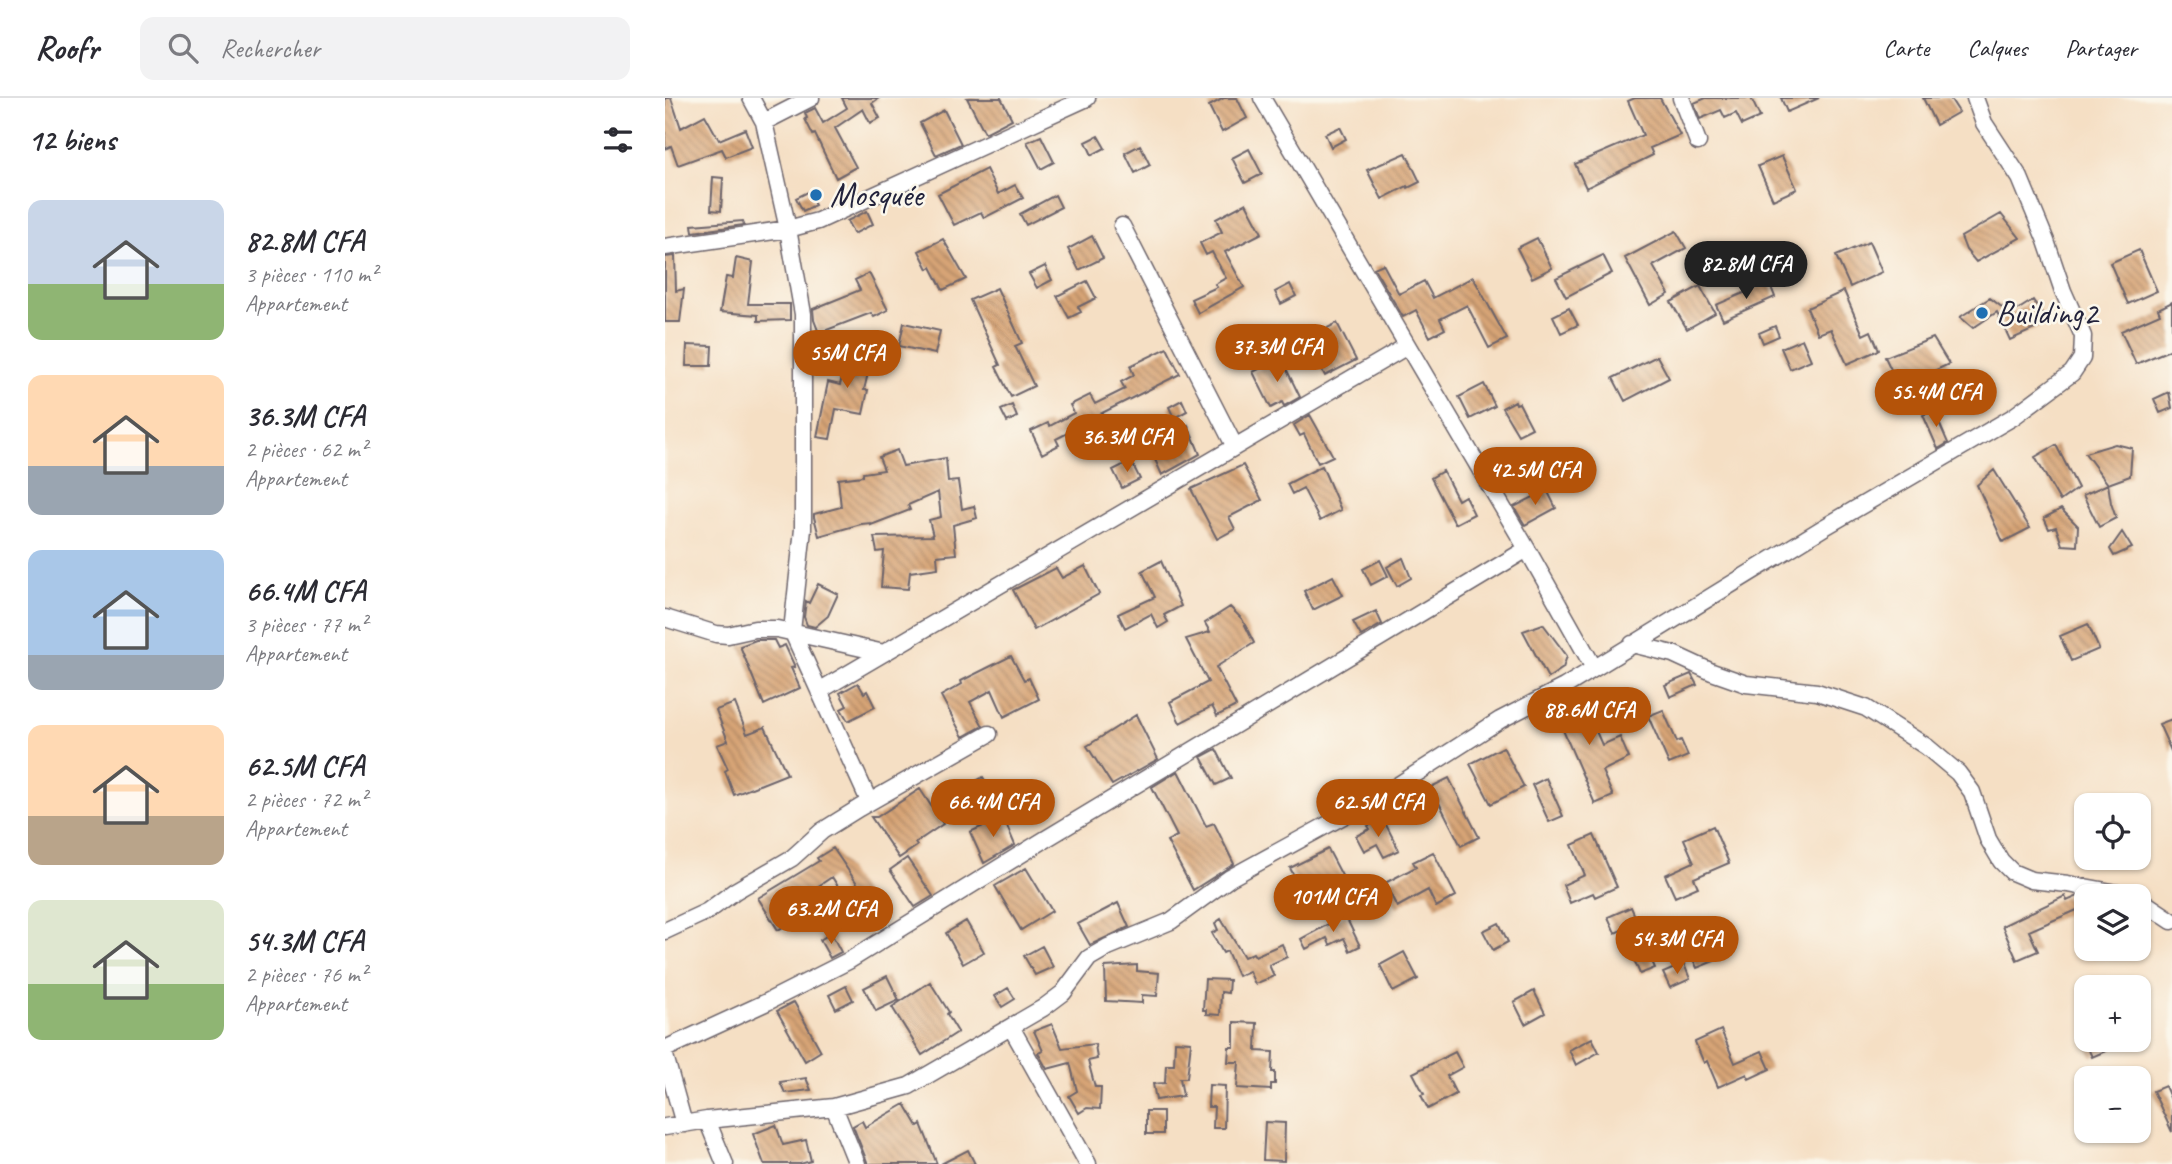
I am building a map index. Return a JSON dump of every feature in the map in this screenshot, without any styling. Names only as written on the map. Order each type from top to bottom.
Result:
[{"type":"street","points":[[751,98],[764,122],[788,229],[803,314],[803,529],[792,631],[869,802]]},
{"type":"street","points":[[764,122],[811,98]]},
{"type":"street","points":[[665,247],[788,229],[818,221],[1087,98]]},
{"type":"street","points":[[1262,98],[1594,668]]},
{"type":"street","points":[[1681,98],[1697,142]]},
{"type":"street","points":[[665,1127],[834,1107],[909,1086],[1043,1008],[1063,993],[1090,958],[1098,953],[1171,921],[1230,878],[1389,792],[1500,720],[1563,687],[1632,643],[2013,417],[2072,373],[2082,358],[2083,336],[2063,292],[2020,178],[1984,123],[1975,98]]},
{"type":"street","points":[[1122,226],[1235,447]]},
{"type":"street","points":[[819,691],[1406,346]]},
{"type":"street","points":[[665,1049],[850,960],[1055,833],[1527,549]]},
{"type":"street","points":[[665,618],[716,634],[728,635],[755,629],[792,631],[884,653]]},
{"type":"street","points":[[1632,643],[1673,654],[1746,684],[1817,692],[1865,708],[1927,747],[1958,773],[1972,792],[1988,839],[2001,861],[2012,872],[2031,880],[2074,885]]},
{"type":"street","points":[[665,931],[708,911],[735,891],[792,858],[822,831],[989,734]]},
{"type":"street","points":[[2151,907],[2172,921]]},
{"type":"street","points":[[1011,1027],[1088,1164]]},
{"type":"street","points":[[665,1056],[684,1124]]},
{"type":"street","points":[[834,1107],[857,1164]]},
{"type":"street","points":[[707,1120],[725,1164]]},
{"type":"building","points":[[665,98],[671,98],[681,128],[705,115],[719,140],[745,129],[752,147],[726,157],[722,149],[678,165],[671,146],[665,149]]},
{"type":"building","points":[[842,98],[879,98],[872,103],[880,118],[870,123],[863,109],[835,128],[856,167],[836,178],[805,119],[805,113],[815,108],[823,123],[847,108]]},
{"type":"building","points":[[967,98],[1001,98],[1012,119],[985,133]]},
{"type":"building","points":[[1224,98],[1237,98],[1247,118],[1222,132],[1209,106]]},
{"type":"building","points":[[1635,98],[1660,98],[1680,135],[1650,148],[1653,155],[1586,188],[1575,164],[1643,135],[1628,101]]},
{"type":"building","points":[[1706,98],[1751,98],[1760,117],[1742,125],[1736,113],[1725,118],[1721,110],[1700,119],[1694,103]]},
{"type":"building","points":[[1781,98],[1819,98],[1787,112]]},
{"type":"building","points":[[1923,98],[1950,98],[1959,112],[1936,125]]},
{"type":"building","points":[[944,110],[961,144],[936,155],[920,123]]},
{"type":"building","points":[[1340,127],[1346,139],[1331,147],[1325,134]]},
{"type":"building","points":[[1041,136],[1054,162],[1041,169],[1027,142]]},
{"type":"building","points":[[1098,136],[1105,148],[1092,155],[1086,142]]},
{"type":"building","points":[[1140,145],[1150,165],[1135,173],[1125,153]]},
{"type":"building","points":[[1249,149],[1262,174],[1245,183],[1232,158]]},
{"type":"building","points":[[1406,153],[1420,182],[1382,199],[1367,170]]},
{"type":"building","points":[[1782,156],[1797,189],[1773,200],[1758,166]]},
{"type":"building","points":[[986,169],[998,194],[1015,185],[1023,198],[984,218],[981,212],[954,225],[938,194]]},
{"type":"building","points":[[713,177],[723,178],[721,211],[711,210]]},
{"type":"building","points":[[808,192],[815,205],[803,211],[796,198]]},
{"type":"building","points":[[1055,195],[1061,207],[1026,225],[1020,214]]},
{"type":"building","points":[[1246,203],[1262,233],[1225,252],[1244,287],[1198,313],[1191,299],[1217,287],[1215,284],[1226,278],[1212,252],[1206,255],[1200,243],[1222,232],[1216,219]]},
{"type":"building","points":[[867,211],[873,224],[854,234],[847,221]]},
{"type":"building","points":[[2001,214],[2020,238],[1976,262],[1966,250],[1961,237]]},
{"type":"building","points":[[743,221],[744,225],[693,232],[692,225]]},
{"type":"building","points":[[1676,231],[1686,248],[1653,266],[1669,294],[1650,305],[1625,258]]},
{"type":"building","points":[[1092,236],[1103,258],[1079,270],[1068,249]]},
{"type":"building","points":[[1537,238],[1552,268],[1532,278],[1517,248]]},
{"type":"building","points":[[943,239],[966,279],[943,290],[919,251]]},
{"type":"building","points":[[1869,242],[1882,272],[1850,287],[1836,256]]},
{"type":"building","points":[[2139,250],[2157,291],[2128,304],[2110,263]]},
{"type":"building","points":[[1603,255],[1612,273],[1566,297],[1556,278]]},
{"type":"building","points":[[675,256],[676,291],[684,289],[680,322],[665,322],[665,257]]},
{"type":"building","points":[[736,258],[753,262],[748,304],[790,304],[790,320],[758,321],[758,315],[720,312],[726,277],[733,278]]},
{"type":"building","points":[[1383,264],[1399,294],[1424,281],[1433,298],[1473,277],[1507,339],[1489,348],[1467,305],[1440,319],[1445,329],[1430,337],[1416,310],[1403,317],[1374,268]]},
{"type":"building","points":[[1045,266],[1052,280],[1037,288],[1029,274]]},
{"type":"building","points":[[869,273],[888,310],[874,317],[871,313],[819,333],[813,309],[860,290],[855,280]]},
{"type":"building","points":[[1087,281],[1096,298],[1078,307],[1081,312],[1069,318],[1057,296]]},
{"type":"building","points":[[1769,282],[1775,297],[1723,320],[1716,305]]},
{"type":"building","points":[[1290,284],[1296,296],[1281,304],[1275,292]]},
{"type":"building","points":[[1700,286],[1715,313],[1687,329],[1671,302]]},
{"type":"building","points":[[997,288],[1022,343],[1015,346],[1034,386],[1011,397],[996,367],[1000,365],[970,300]]},
{"type":"building","points":[[1844,291],[1863,335],[1871,331],[1879,350],[1847,364],[1831,329],[1818,334],[1807,308]]},
{"type":"building","points":[[1990,298],[2011,314],[2033,300],[2048,323],[2010,340],[1997,312],[1973,328],[1960,317]]},
{"type":"building","points":[[2172,302],[2172,349],[2136,364],[2121,331],[2160,314],[2158,309]]},
{"type":"building","points":[[1569,308],[1578,325],[1561,333],[1553,316]]},
{"type":"building","points":[[904,323],[940,331],[935,354],[899,346]]},
{"type":"building","points":[[1337,323],[1356,360],[1325,376],[1306,339]]},
{"type":"building","points":[[1775,326],[1779,336],[1763,343],[1759,333]]},
{"type":"building","points":[[1933,338],[1949,364],[1921,377],[1918,372],[1897,382],[1885,357]]},
{"type":"building","points":[[1802,339],[1811,360],[1790,369],[1781,348]]},
{"type":"building","points":[[687,345],[712,346],[711,366],[686,366]]},
{"type":"building","points":[[850,346],[873,352],[864,390],[868,390],[863,414],[836,409],[830,439],[817,437],[828,382],[840,385]]},
{"type":"building","points":[[1167,348],[1180,374],[1100,414],[1113,439],[1093,449],[1081,426],[1056,439],[1059,445],[1042,454],[1031,431],[1048,423],[1050,426],[1074,413],[1070,405],[1090,395],[1095,404],[1125,389],[1121,382],[1134,375],[1130,366]]},
{"type":"building","points":[[1657,356],[1669,378],[1625,401],[1613,378]]},
{"type":"building","points":[[1281,358],[1300,397],[1284,406],[1282,402],[1271,408],[1253,372]]},
{"type":"building","points":[[1484,384],[1495,406],[1470,419],[1459,397]]},
{"type":"building","points":[[2169,392],[2172,408],[2160,413],[2154,399]]},
{"type":"building","points":[[1182,400],[1187,411],[1174,418],[1169,407]]},
{"type":"building","points":[[1515,401],[1516,404],[1519,403],[1532,428],[1518,435],[1502,408]]},
{"type":"building","points":[[1012,405],[1017,417],[1007,422],[1001,410]]},
{"type":"building","points":[[1934,411],[1948,443],[1938,449],[1923,415]]},
{"type":"building","points":[[1310,415],[1333,456],[1318,463],[1304,434],[1300,436],[1294,425]]},
{"type":"building","points":[[1153,425],[1161,439],[1188,425],[1200,454],[1162,475],[1142,431]]},
{"type":"building","points":[[2115,444],[2132,448],[2130,476],[2108,484],[2085,453]]},
{"type":"building","points":[[2056,445],[2078,488],[2060,501],[2035,457]]},
{"type":"building","points":[[897,450],[903,466],[946,458],[948,482],[958,481],[962,509],[974,506],[977,518],[953,525],[956,554],[937,556],[938,568],[910,572],[908,589],[881,587],[884,551],[877,552],[874,537],[933,536],[929,520],[941,517],[938,492],[908,505],[910,510],[871,525],[861,524],[819,536],[814,517],[814,514],[841,507],[838,479],[884,470],[879,457]]},
{"type":"building","points":[[1131,461],[1140,479],[1122,488],[1113,470]]},
{"type":"building","points":[[1243,465],[1262,500],[1229,517],[1235,529],[1217,539],[1191,489]]},
{"type":"building","points":[[1322,466],[1341,510],[1320,521],[1303,488],[1292,494],[1287,484]]},
{"type":"building","points":[[1994,470],[2030,528],[2003,542],[1977,485]]},
{"type":"building","points":[[1443,471],[1458,500],[1465,496],[1474,514],[1455,524],[1431,478]]},
{"type":"building","points":[[2108,484],[2116,518],[2099,527],[2083,495]]},
{"type":"building","points":[[1547,490],[1556,508],[1525,525],[1514,507]]},
{"type":"building","points":[[2061,509],[2078,526],[2077,546],[2062,545],[2056,527],[2049,529],[2044,518]]},
{"type":"building","points":[[2122,532],[2132,548],[2114,556],[2110,549]]},
{"type":"building","points":[[1403,558],[1411,578],[1397,586],[1387,567]]},
{"type":"building","points":[[1380,560],[1388,576],[1371,585],[1363,569]]},
{"type":"building","points":[[1161,561],[1181,606],[1164,615],[1168,622],[1158,628],[1151,614],[1125,628],[1118,614],[1155,597],[1142,571]]},
{"type":"building","points":[[1085,566],[1099,594],[1034,630],[1013,590],[1056,568],[1062,578]]},
{"type":"building","points":[[1333,576],[1343,595],[1313,610],[1304,591]]},
{"type":"building","points":[[818,584],[838,594],[828,616],[815,627],[807,625],[804,617],[806,601],[809,603]]},
{"type":"building","points":[[1230,607],[1242,619],[1254,643],[1216,667],[1236,706],[1217,716],[1212,706],[1180,723],[1170,702],[1208,682],[1186,639],[1210,632],[1205,623]]},
{"type":"building","points":[[1376,611],[1382,624],[1361,636],[1353,622]]},
{"type":"building","points":[[1543,624],[1567,656],[1563,668],[1548,678],[1523,631]]},
{"type":"building","points":[[2088,624],[2099,649],[2071,661],[2060,636]]},
{"type":"building","points":[[756,640],[774,640],[778,648],[785,645],[795,667],[791,668],[800,688],[764,705],[740,646]]},
{"type":"building","points":[[1011,656],[1024,680],[1029,678],[1039,699],[1004,717],[992,690],[970,702],[983,726],[963,737],[941,696],[962,684],[961,681]]},
{"type":"building","points":[[1691,674],[1697,685],[1670,697],[1665,685]]},
{"type":"building","points":[[858,683],[864,693],[867,691],[875,707],[848,721],[841,709],[847,706],[840,693]]},
{"type":"building","points":[[1580,695],[1602,745],[1620,737],[1629,758],[1602,771],[1613,796],[1595,804],[1553,707]]},
{"type":"building","points":[[735,703],[747,734],[765,727],[787,774],[734,795],[725,771],[728,769],[717,745],[728,741],[716,710]]},
{"type":"building","points":[[1663,710],[1677,742],[1681,740],[1688,756],[1669,764],[1648,716]]},
{"type":"building","points":[[1136,715],[1158,759],[1112,785],[1087,746]]},
{"type":"building","points":[[2172,719],[2172,753],[2159,724]]},
{"type":"building","points":[[1503,747],[1524,787],[1491,804],[1470,764]]},
{"type":"building","points":[[1216,749],[1231,778],[1216,785],[1201,757]]},
{"type":"building","points":[[1178,771],[1206,826],[1214,823],[1234,864],[1193,890],[1167,841],[1177,836],[1152,787]]},
{"type":"building","points":[[983,777],[995,797],[971,811],[960,790]]},
{"type":"building","points":[[1449,778],[1479,837],[1461,846],[1431,787]]},
{"type":"building","points":[[1546,778],[1563,816],[1549,822],[1532,785]]},
{"type":"building","points":[[920,789],[943,824],[899,858],[871,817],[877,817]]},
{"type":"building","points":[[1003,817],[1015,845],[984,863],[970,832]]},
{"type":"building","points":[[1383,819],[1399,850],[1384,857],[1377,844],[1364,851],[1356,836]]},
{"type":"building","points":[[1713,826],[1729,863],[1694,878],[1698,887],[1675,897],[1665,875],[1694,862],[1684,839]]},
{"type":"building","points":[[1594,835],[1617,887],[1595,897],[1593,893],[1570,903],[1563,885],[1585,875],[1572,845]]},
{"type":"building","points":[[833,848],[873,907],[857,917],[832,877],[814,889],[822,902],[778,930],[758,898],[819,861],[817,858]]},
{"type":"building","points":[[1328,849],[1348,887],[1310,907],[1290,868]]},
{"type":"building","points":[[1433,852],[1456,896],[1436,907],[1428,890],[1397,907],[1385,883],[1416,867],[1413,862]]},
{"type":"building","points":[[907,858],[933,896],[915,907],[890,870]]},
{"type":"building","points":[[1026,868],[1052,911],[1021,930],[995,886]]},
{"type":"building","points":[[2065,896],[2067,901],[2074,898],[2074,911],[2029,931],[2038,951],[2017,960],[2002,926]]},
{"type":"building","points":[[1118,903],[1129,927],[1090,945],[1078,924]]},
{"type":"building","points":[[1631,907],[1638,923],[1615,933],[1608,917]]},
{"type":"building","points":[[1345,915],[1360,946],[1350,951],[1344,938],[1330,945],[1327,938],[1306,949],[1301,939]]},
{"type":"building","points":[[1221,919],[1244,957],[1253,953],[1255,956],[1282,944],[1287,957],[1269,965],[1274,976],[1255,984],[1249,971],[1238,976],[1227,951],[1223,953],[1212,933],[1218,930],[1215,923]]},
{"type":"building","points":[[966,921],[984,952],[963,964],[946,933]]},
{"type":"building","points":[[1499,923],[1508,942],[1493,950],[1483,931]]},
{"type":"building","points":[[1698,926],[1714,961],[1697,968],[1681,933]]},
{"type":"building","points":[[831,933],[841,952],[830,958],[820,940]]},
{"type":"building","points":[[1042,946],[1053,967],[1035,975],[1024,956]]},
{"type":"building","points":[[1646,948],[1655,968],[1640,974],[1632,955]]},
{"type":"building","points":[[1404,952],[1418,979],[1393,992],[1380,965]]},
{"type":"building","points":[[1684,964],[1690,979],[1670,988],[1663,973]]},
{"type":"building","points":[[1137,965],[1137,971],[1159,973],[1157,996],[1142,995],[1142,1003],[1106,1001],[1105,967]]},
{"type":"building","points":[[887,976],[899,1000],[876,1011],[864,988]]},
{"type":"building","points":[[1205,979],[1229,980],[1228,993],[1221,992],[1220,1015],[1206,1014],[1206,1010],[1203,1010]]},
{"type":"building","points":[[930,982],[958,1032],[922,1055],[892,1007]]},
{"type":"building","points":[[846,986],[853,1000],[836,1009],[829,995]]},
{"type":"building","points":[[1008,988],[1015,999],[1002,1007],[995,996]]},
{"type":"building","points":[[1534,991],[1545,1013],[1525,1024],[1514,1002]]},
{"type":"building","points":[[794,1002],[821,1051],[805,1061],[777,1011]]},
{"type":"building","points":[[1234,1022],[1257,1023],[1256,1051],[1273,1052],[1272,1072],[1275,1072],[1275,1084],[1271,1084],[1271,1090],[1237,1088],[1239,1062],[1228,1062],[1229,1047],[1234,1047]]},
{"type":"building","points":[[1052,1024],[1062,1048],[1095,1044],[1097,1059],[1088,1061],[1095,1087],[1101,1087],[1100,1109],[1087,1108],[1079,1113],[1069,1096],[1077,1091],[1070,1063],[1047,1069],[1038,1053],[1043,1051],[1034,1031]]},
{"type":"building","points":[[1721,1030],[1735,1063],[1762,1051],[1770,1069],[1749,1079],[1747,1074],[1718,1087],[1695,1042]]},
{"type":"building","points":[[1592,1038],[1599,1052],[1576,1065],[1569,1050]]},
{"type":"building","points":[[1175,1041],[1191,1042],[1187,1078],[1180,1078],[1183,1096],[1156,1100],[1153,1084],[1165,1083],[1166,1065],[1174,1065]]},
{"type":"building","points":[[1455,1052],[1463,1067],[1447,1076],[1456,1094],[1428,1109],[1413,1073]]},
{"type":"building","points":[[2090,1052],[2103,1052],[2092,1057]]},
{"type":"building","points":[[806,1078],[811,1090],[785,1093],[780,1082]]},
{"type":"building","points":[[1209,1085],[1225,1086],[1224,1128],[1213,1128],[1214,1107],[1208,1107]]},
{"type":"building","points":[[2165,1086],[2172,1102],[2172,1132],[2153,1091]]},
{"type":"building","points":[[905,1104],[918,1126],[921,1124],[937,1164],[868,1164],[853,1126],[862,1121],[865,1127]]},
{"type":"building","points":[[1146,1111],[1163,1111],[1163,1134],[1146,1134]]},
{"type":"building","points":[[1265,1122],[1285,1123],[1284,1161],[1263,1160]]},
{"type":"building","points":[[776,1125],[783,1145],[806,1140],[811,1161],[800,1164],[764,1164],[753,1134]]},
{"type":"building","points":[[968,1150],[975,1164],[941,1164]]},
{"type":"place","name":"Mosquée","points":[[816,195]]},
{"type":"place","name":"Building2","points":[[1982,313]]}]
